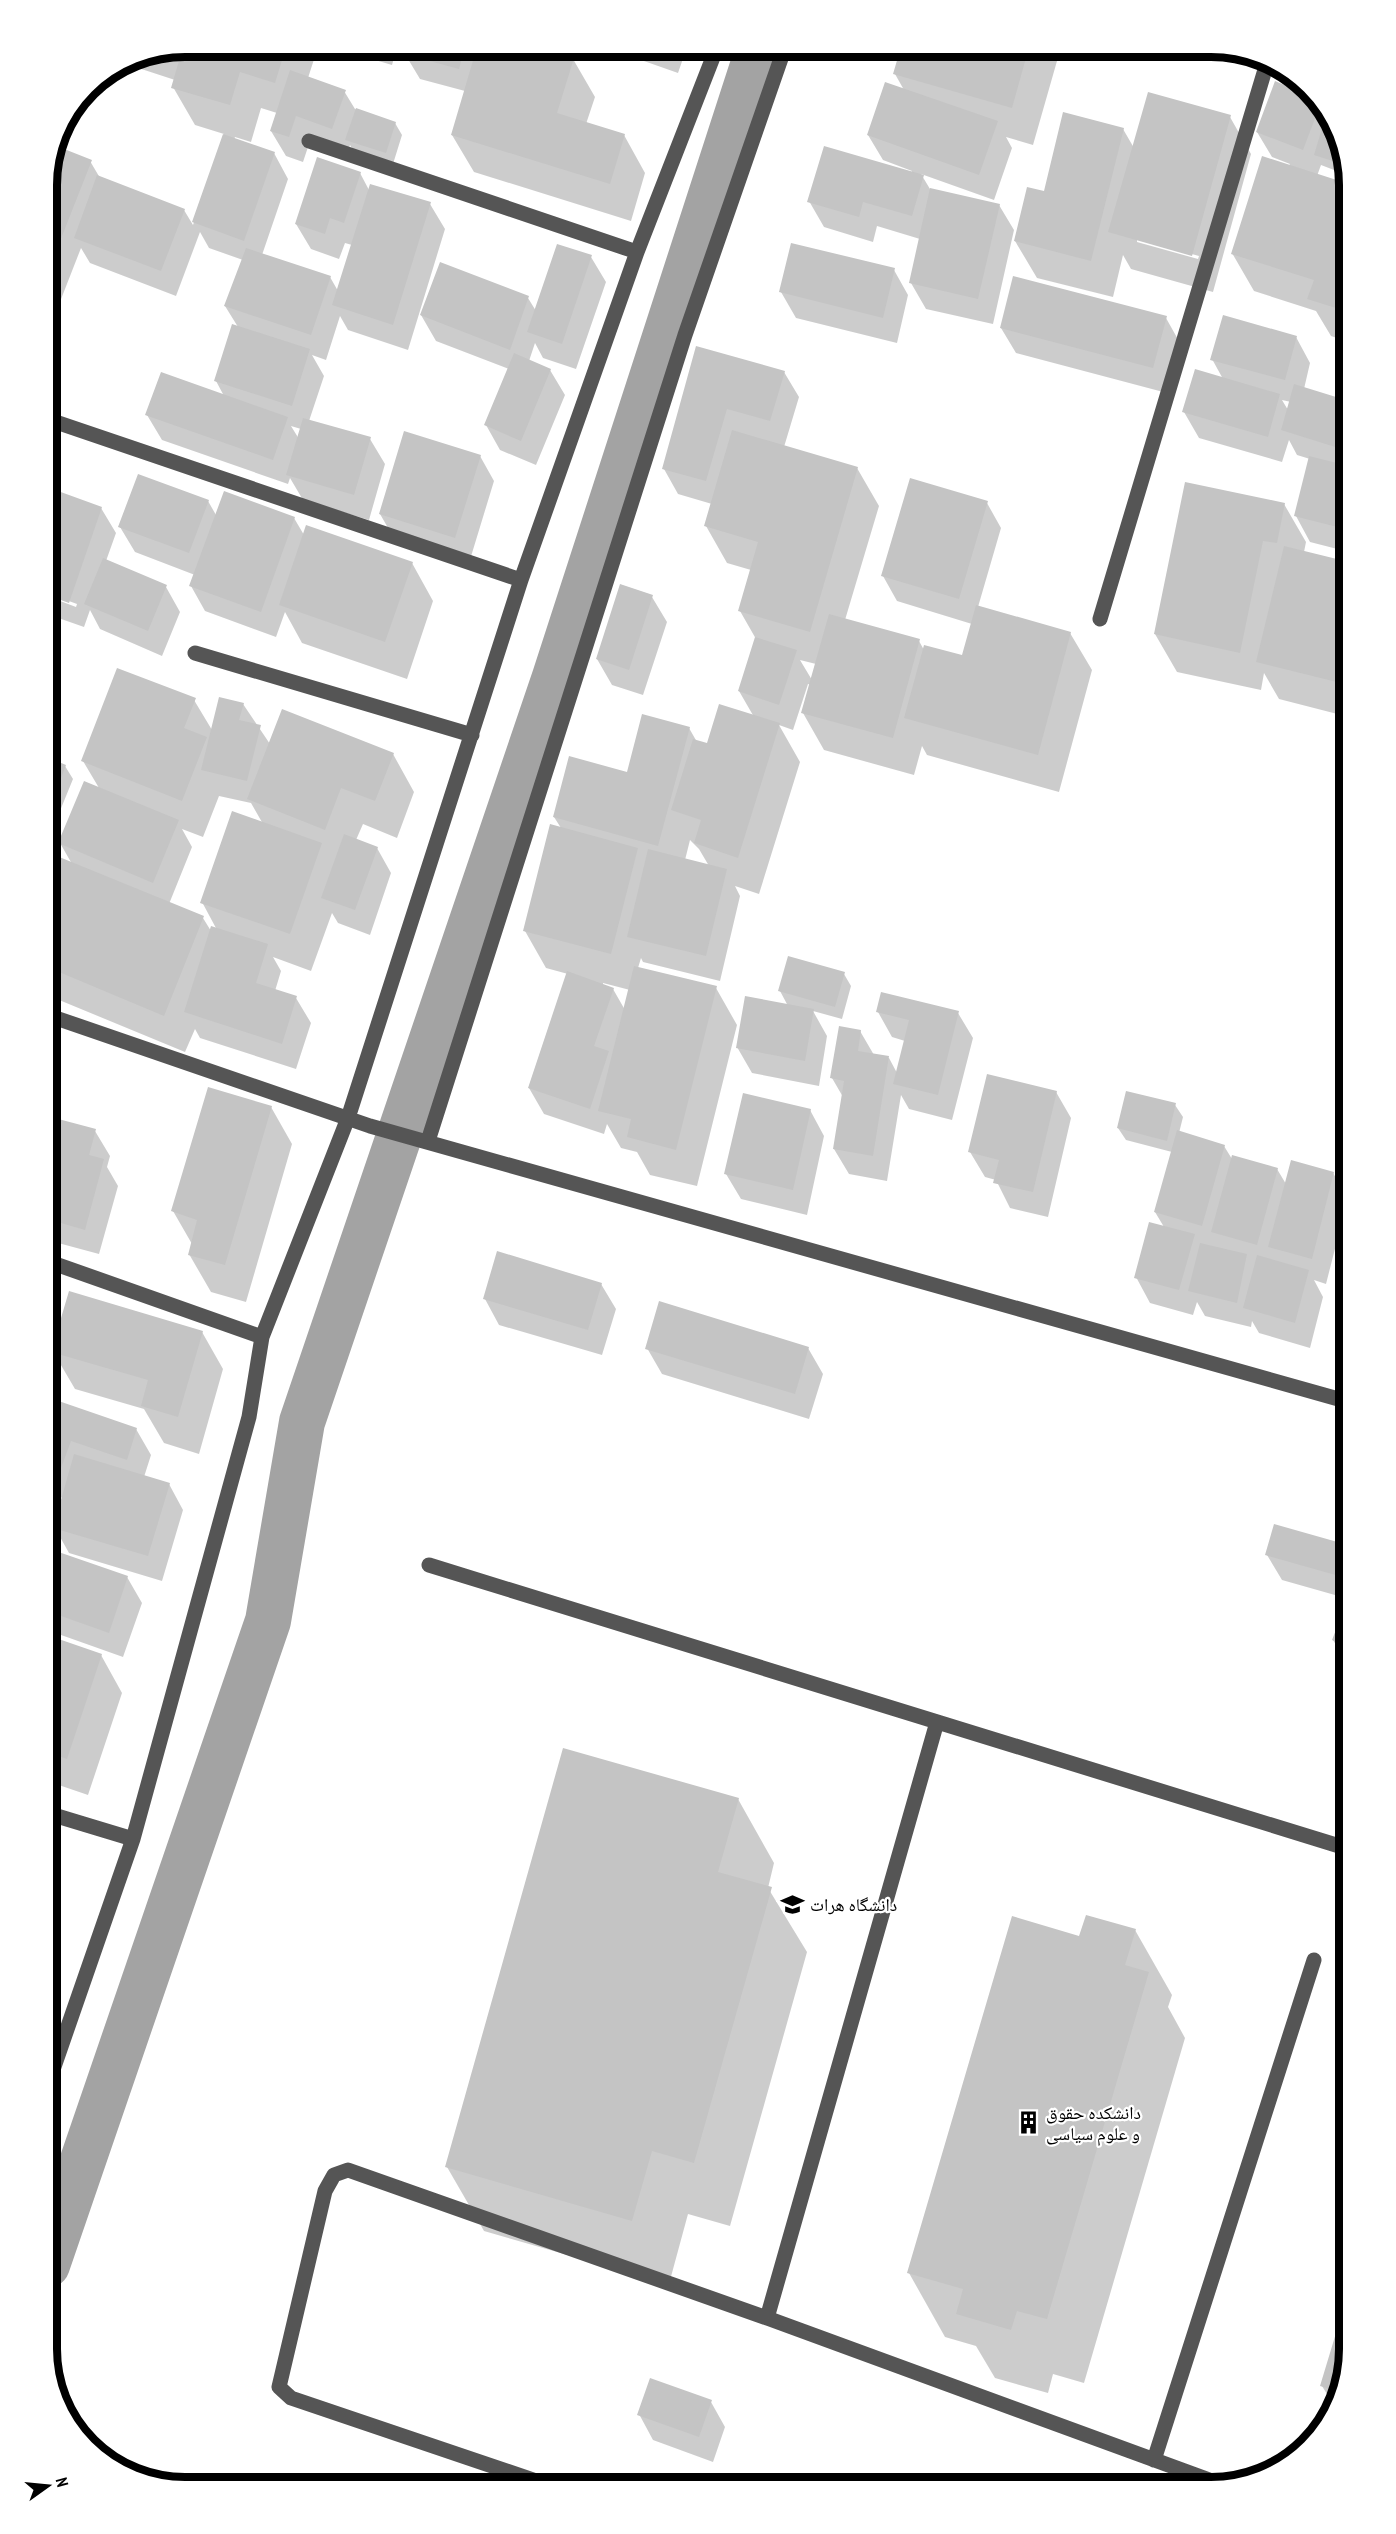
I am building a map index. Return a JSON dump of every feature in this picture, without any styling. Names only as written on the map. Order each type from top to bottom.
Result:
[{"type":"street","points":[[57,2056],[133,1839],[249,1417],[262,1338],[348,1118],[521,580],[637,252],[713,57]]},
{"type":"street","points":[[428,1141],[685,335],[782,57]]},
{"type":"street","points":[[1100,619],[1265,69]]},
{"type":"street","points":[[309,141],[637,252]]},
{"type":"street","points":[[57,422],[521,580]]},
{"type":"street","points":[[195,652],[472,735]]},
{"type":"street","points":[[57,1018],[370,1126],[1339,1399]]},
{"type":"street","points":[[57,1265],[262,1338]]},
{"type":"street","points":[[429,1565],[1339,1846]]},
{"type":"street","points":[[767,2318],[937,1722]]},
{"type":"street","points":[[57,1816],[133,1839]]},
{"type":"street","points":[[1154,2460],[1314,1960]]},
{"type":"street","points":[[524,2477],[291,2398],[279,2387],[325,2191],[334,2175],[348,2170],[767,2318],[1201,2477]]},
{"type":"street","points":[[1176,2477],[1179,2469]]},
{"type":"building","points":[[180,57],[283,57],[275,83],[240,72],[230,105],[171,88]]},
{"type":"building","points":[[415,57],[462,57],[459,69]]},
{"type":"building","points":[[474,57],[574,58],[557,113],[625,134],[610,184],[451,135]]},
{"type":"building","points":[[898,57],[1026,57],[1012,108],[893,74]]},
{"type":"building","points":[[290,70],[346,90],[332,129],[296,116],[289,137],[270,131]]},
{"type":"building","points":[[1275,81],[1296,90],[1317,114],[1303,150],[1256,132]]},
{"type":"building","points":[[885,82],[998,121],[979,175],[867,135]]},
{"type":"building","points":[[1148,92],[1231,115],[1192,256],[1108,232]]},
{"type":"building","points":[[356,108],[396,122],[386,153],[345,140]]},
{"type":"building","points":[[1063,112],[1124,128],[1091,261],[1014,241],[1027,187],[1044,191]]},
{"type":"building","points":[[1323,124],[1337,163],[1314,155]]},
{"type":"building","points":[[223,134],[275,152],[244,241],[192,222]]},
{"type":"building","points":[[824,146],[924,175],[912,216],[863,202],[859,217],[807,202]]},
{"type":"building","points":[[62,148],[92,160],[57,249],[57,177]]},
{"type":"building","points":[[1262,156],[1339,181],[1339,309],[1307,299],[1314,280],[1231,254]]},
{"type":"building","points":[[317,157],[361,172],[344,223],[330,218],[325,234],[295,224]]},
{"type":"building","points":[[97,175],[185,209],[161,271],[74,238]]},
{"type":"building","points":[[370,184],[431,202],[393,325],[332,305]]},
{"type":"building","points":[[930,188],[1000,204],[978,299],[909,283]]},
{"type":"building","points":[[791,243],[895,268],[883,318],[779,292]]},
{"type":"building","points":[[557,244],[592,255],[562,344],[527,332]]},
{"type":"building","points":[[246,248],[331,276],[311,335],[224,306]]},
{"type":"building","points":[[440,262],[529,296],[510,350],[420,315]]},
{"type":"building","points":[[1013,276],[1167,316],[1153,368],[1000,328]]},
{"type":"building","points":[[1223,315],[1297,336],[1285,380],[1210,360]]},
{"type":"building","points":[[232,324],[310,349],[292,406],[214,381]]},
{"type":"building","points":[[696,346],[785,371],[770,421],[727,409],[706,481],[662,469]]},
{"type":"building","points":[[514,353],[551,369],[521,441],[484,425]]},
{"type":"building","points":[[1195,369],[1280,394],[1268,437],[1182,412]]},
{"type":"building","points":[[161,372],[288,417],[273,460],[145,415]]},
{"type":"building","points":[[1294,384],[1339,398],[1339,448],[1281,430]]},
{"type":"building","points":[[303,418],[371,437],[354,495],[286,475]]},
{"type":"building","points":[[732,430],[858,467],[810,632],[738,611],[758,542],[704,526]]},
{"type":"building","points":[[404,431],[481,455],[455,538],[379,514]]},
{"type":"building","points":[[1309,456],[1339,464],[1339,527],[1294,516]]},
{"type":"building","points":[[138,474],[209,500],[189,553],[118,527]]},
{"type":"building","points":[[910,478],[988,501],[959,599],[881,576]]},
{"type":"building","points":[[1185,482],[1285,503],[1277,543],[1263,541],[1240,653],[1154,634]]},
{"type":"building","points":[[58,491],[102,507],[69,603],[57,599]]},
{"type":"building","points":[[224,491],[295,517],[261,612],[189,586]]},
{"type":"building","points":[[306,525],[413,562],[385,642],[279,605]]},
{"type":"building","points":[[1284,546],[1339,560],[1339,683],[1256,662]]},
{"type":"building","points":[[103,558],[167,585],[148,631],[84,604]]},
{"type":"building","points":[[620,584],[653,595],[629,670],[596,659]]},
{"type":"building","points":[[976,605],[1071,632],[1038,755],[904,718],[924,645],[962,655]]},
{"type":"building","points":[[829,614],[920,639],[893,738],[801,713]]},
{"type":"building","points":[[755,637],[797,650],[779,705],[738,691]]},
{"type":"building","points":[[117,668],[196,698],[184,728],[207,737],[182,801],[81,761]]},
{"type":"building","points":[[219,697],[244,703],[239,720],[261,725],[247,781],[201,770]]},
{"type":"building","points":[[719,704],[780,723],[738,858],[694,843],[701,820],[671,810],[693,739],[707,743]]},
{"type":"building","points":[[282,709],[394,753],[375,801],[341,788],[325,830],[247,799]]},
{"type":"building","points":[[642,714],[690,727],[658,846],[553,817],[569,756],[627,772]]},
{"type":"building","points":[[57,761],[66,765],[57,789]]},
{"type":"building","points":[[84,781],[179,820],[153,883],[58,843]]},
{"type":"building","points":[[232,811],[322,843],[290,934],[200,903]]},
{"type":"building","points":[[550,824],[638,848],[611,954],[523,931]]},
{"type":"building","points":[[344,834],[378,847],[355,910],[321,898]]},
{"type":"building","points":[[648,849],[727,869],[706,956],[627,937]]},
{"type":"building","points":[[57,856],[204,916],[164,1016],[57,971]]},
{"type":"building","points":[[211,926],[268,944],[256,983],[297,996],[282,1044],[184,1012]]},
{"type":"building","points":[[788,956],[845,972],[835,1007],[778,991]]},
{"type":"building","points":[[634,966],[717,986],[676,1150],[627,1137],[631,1119],[598,1111]]},
{"type":"building","points":[[567,971],[614,988],[594,1046],[609,1051],[590,1109],[528,1088]]},
{"type":"building","points":[[881,992],[959,1011],[938,1095],[893,1084],[909,1020],[876,1012]]},
{"type":"building","points":[[745,996],[814,1009],[805,1061],[736,1048]]},
{"type":"building","points":[[839,1026],[861,1030],[858,1051],[889,1056],[873,1156],[833,1149],[844,1081],[830,1078]]},
{"type":"building","points":[[987,1074],[1057,1091],[1033,1192],[993,1183],[999,1160],[968,1152]]},
{"type":"building","points":[[208,1087],[272,1106],[225,1265],[188,1255],[197,1220],[171,1211]]},
{"type":"building","points":[[1126,1091],[1176,1103],[1167,1141],[1117,1128]]},
{"type":"building","points":[[743,1093],[811,1109],[793,1190],[724,1174]]},
{"type":"building","points":[[57,1119],[96,1129],[89,1155],[104,1159],[85,1230],[57,1222]]},
{"type":"building","points":[[1177,1130],[1225,1145],[1202,1226],[1154,1212]]},
{"type":"building","points":[[1232,1155],[1278,1168],[1257,1245],[1211,1232]]},
{"type":"building","points":[[1291,1160],[1334,1172],[1312,1259],[1268,1247]]},
{"type":"building","points":[[1149,1222],[1195,1234],[1179,1290],[1134,1278]]},
{"type":"building","points":[[1200,1243],[1247,1254],[1237,1303],[1188,1291]]},
{"type":"building","points":[[497,1251],[602,1283],[588,1330],[483,1299]]},
{"type":"building","points":[[1257,1255],[1309,1270],[1295,1323],[1243,1308]]},
{"type":"building","points":[[69,1291],[203,1331],[178,1417],[141,1406],[148,1380],[57,1354],[57,1332]]},
{"type":"building","points":[[659,1301],[809,1347],[795,1394],[645,1349]]},
{"type":"building","points":[[57,1400],[137,1428],[127,1460],[71,1441],[58,1476]]},
{"type":"building","points":[[74,1454],[170,1483],[148,1556],[57,1529],[57,1514]]},
{"type":"building","points":[[1274,1524],[1339,1542],[1339,1576],[1265,1555]]},
{"type":"building","points":[[57,1551],[128,1576],[109,1633],[57,1615]]},
{"type":"building","points":[[1339,1622],[1339,1643],[1332,1640]]},
{"type":"building","points":[[57,1638],[102,1654],[67,1759],[57,1756]]},
{"type":"building","points":[[563,1748],[739,1798],[718,1872],[772,1887],[694,2163],[652,2151],[632,2221],[445,2167]]},
{"type":"building","name":"دانشکده حقوق و علوم سیاسی","points":[[1086,1915],[1136,1929],[1125,1965],[1149,1972],[1047,2319],[1017,2311],[1011,2330],[956,2314],[963,2289],[907,2273],[1012,1916],[1079,1936]]},
{"type":"building","points":[[1339,2323],[1338,2366],[1335,2382],[1332,2390],[1320,2386]]},
{"type":"building","points":[[650,2378],[712,2400],[699,2437],[637,2415]]},
{"type":"waterway","points":[[57,2236],[268,1621],[302,1422],[555,677],[756,57]]},
{"type":"place","name":"دانشگاه هرات","points":[[792,1905]]},
{"type":"place","name":"دانشکده حقوق و علوم سیاسی","points":[[1028,2123]]}]
